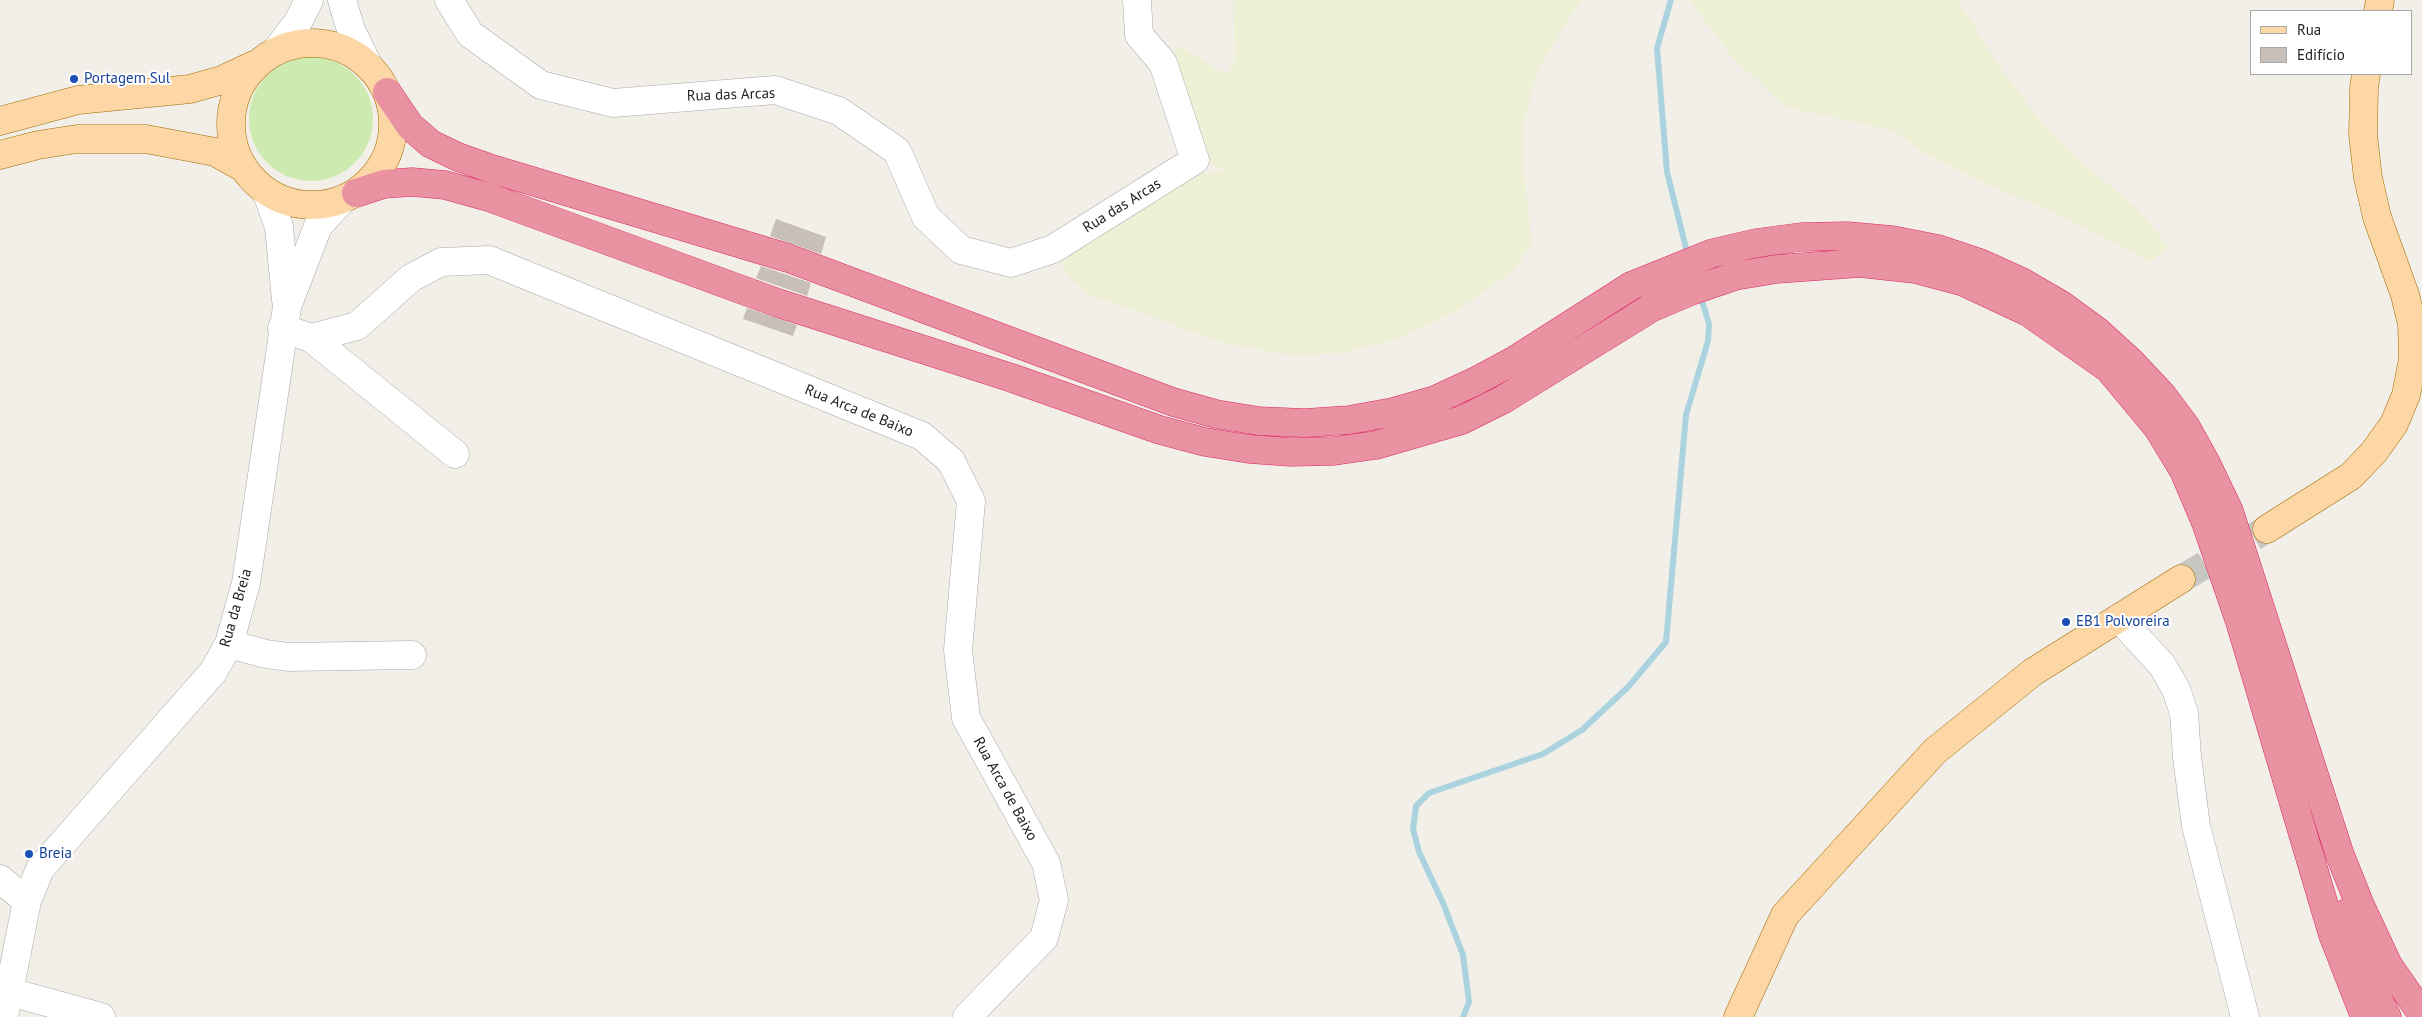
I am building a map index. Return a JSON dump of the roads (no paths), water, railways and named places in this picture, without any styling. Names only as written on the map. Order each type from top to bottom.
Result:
[{"type":"highway","points":[[387,92],[410,126],[431,144],[492,170],[788,258],[1173,402],[1216,414],[1259,421],[1305,423],[1348,420],[1393,412],[1435,400],[1476,381],[1514,360],[1631,286],[1713,253],[1756,243],[1801,237],[1847,236],[1892,240],[1938,249],[1980,263],[2022,282],[2060,304],[2097,331],[2130,361],[2162,395],[2186,427],[2206,463],[2228,511],[2340,854],[2360,905],[2388,965],[2422,1014]]},
{"type":"highway","points":[[349,196],[384,184],[412,182],[446,185],[488,197],[778,303],[1012,378],[1160,430],[1205,442],[1249,449],[1291,452],[1334,451],[1376,445],[1462,420],[1512,394],[1651,308],[1691,291],[1735,276],[1777,269],[1860,263],[1914,269],[1964,282],[2028,312],[2109,369],[2158,428],[2184,471],[2206,523],[2240,622],[2333,935],[2365,1017]]},
{"type":"highway","points":[[2302,738],[2338,886],[2357,945],[2387,1017]]},
{"type":"highway","points":[[2333,935],[2332,967],[2350,1017]]},
{"type":"main road","points":[[0,121],[78,100],[190,89],[231,77],[267,56],[294,44],[314,42],[334,45],[352,53],[368,65],[387,92],[392,111],[393,130],[382,166],[370,181],[349,196],[328,204],[304,205],[282,200],[267,192],[253,181],[242,167],[232,140],[231,111],[236,92],[246,75],[267,56]]},
{"type":"main road","points":[[2267,529],[2350,476],[2374,452],[2394,424],[2406,395],[2412,359],[2412,324],[2405,295],[2377,217],[2368,178],[2362,135],[2366,75]]},
{"type":"main road","points":[[0,155],[38,145],[77,139],[146,139],[215,152],[242,167]]},
{"type":"main road","points":[[1738,1017],[1785,915],[1935,751],[2033,672],[2181,579]]},
{"type":"street","points":[[267,56],[298,22],[309,0]]},
{"type":"street","points":[[342,0],[351,30],[368,65]]},
{"type":"street","name":"Rua das Arcas","points":[[449,0],[470,34],[541,85],[613,103],[775,90],[839,111],[898,151],[926,217],[962,250],[1011,263],[1053,249],[1195,160],[1163,63],[1139,35],[1137,0]]},
{"type":"street","name":"Rua da Breia","points":[[7,1005],[27,901],[40,870],[213,672],[229,644],[246,583],[284,317],[279,227],[267,192]]},
{"type":"street","name":"Rua da Breia","points":[[284,317],[318,226],[349,196]]},
{"type":"street","name":"Rua Arca de Baixo","points":[[311,338],[357,326],[411,278],[441,262],[489,260],[922,436],[951,461],[971,501],[958,650],[966,718],[1046,863],[1054,900],[1044,938],[967,1017]]},
{"type":"street","points":[[284,317],[455,454]]},
{"type":"street","points":[[2119,618],[2162,665],[2176,689],[2184,713],[2187,757],[2196,826],[2245,1017]]},
{"type":"street","points":[[229,644],[266,654],[288,657],[412,656]]},
{"type":"street","points":[[0,879],[27,901]]},
{"type":"street","points":[[7,1005],[102,1017]]},
{"type":"waterway","points":[[1671,0],[1657,48],[1667,172],[1688,256]]},
{"type":"waterway","points":[[1463,1017],[1469,1002],[1463,955],[1443,903],[1419,852],[1413,829],[1416,806],[1429,793],[1543,754],[1582,730],[1628,687],[1666,642],[1686,415],[1708,341],[1709,324],[1700,294]]},
{"type":"tunnel","points":[[2181,579],[2267,529]]},
{"type":"place","name":"Portagem Sul","points":[[74,79]]},
{"type":"place","name":"EB1 Polvoreira","points":[[2066,622]]},
{"type":"place","name":"Breia","points":[[29,854]]}]
